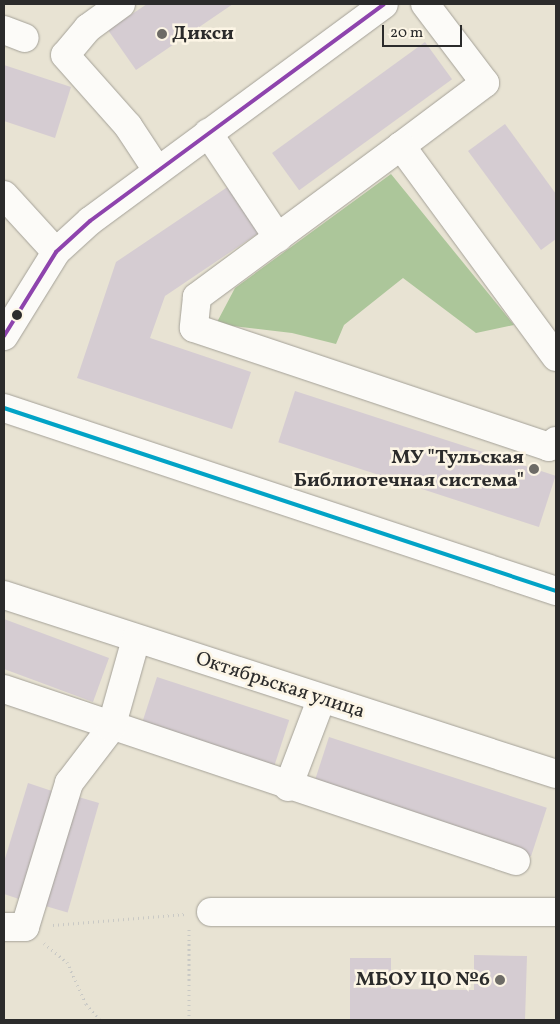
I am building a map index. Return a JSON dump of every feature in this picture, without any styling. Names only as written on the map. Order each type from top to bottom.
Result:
[{"type":"street","points":[[122,4],[88,28],[65,55],[128,126],[157,170]]},
{"type":"street","points":[[4,336],[56,252],[157,170],[384,4]]},
{"type":"street","points":[[425,4],[485,83],[197,297],[194,328],[549,447],[556,441]]},
{"type":"street","points":[[208,133],[278,238]]},
{"type":"street","points":[[401,146],[556,357]]},
{"type":"street","points":[[4,195],[56,252]]},
{"type":"street","points":[[4,408],[556,591]]},
{"type":"street","name":"Октябрьская улица","points":[[4,595],[321,700],[556,774]]},
{"type":"street","points":[[14,927],[69,783],[111,728],[136,639]]},
{"type":"street","points":[[4,690],[111,728],[516,861]]},
{"type":"street","points":[[288,787],[321,700]]},
{"type":"street","points":[[200,913],[556,912]]},
{"type":"path","points":[[14,927],[200,913],[188,1020]]},
{"type":"path","points":[[14,927],[67,962],[86,1004],[100,1020]]},
{"type":"green space","points":[[391,174],[514,325],[476,333],[403,278],[344,325],[336,344],[292,333],[216,324],[235,288]]},
{"type":"building","points":[[147,4],[233,4],[136,70],[108,30]]},
{"type":"building","points":[[425,42],[452,79],[299,190],[272,153]]},
{"type":"building","points":[[4,65],[71,87],[55,138],[4,121]]},
{"type":"building","points":[[505,124],[556,194],[556,239],[541,250],[468,151]]},
{"type":"building","points":[[229,186],[260,232],[165,296],[150,338],[251,372],[232,429],[77,378],[116,262]]},
{"type":"building","points":[[295,391],[556,476],[539,527],[278,442]]},
{"type":"building","points":[[4,619],[109,658],[93,702],[4,669]]},
{"type":"building","points":[[157,677],[289,720],[273,769],[141,726]]},
{"type":"building","points":[[329,737],[547,808],[531,856],[313,786]]},
{"type":"building","points":[[28,783],[52,791],[19,899],[4,894],[4,862]]},
{"type":"building","points":[[75,796],[99,803],[68,912],[44,906]]},
{"type":"building","name":"МБОУ ЦО №6","points":[[474,955],[527,956],[525,1020],[350,1020],[350,958],[391,958],[391,989],[474,990]]},
{"type":"transit line","points":[[4,336],[56,252],[90,221],[384,4]]},
{"type":"transit line","points":[[4,408],[556,591]]},
{"type":"place","name":"Дикси","points":[[162,34]]},
{"type":"place","name":"МУ \"Тульская Библиотечная система\"","points":[[534,469]]},
{"type":"place","name":"МБОУ ЦО №6","points":[[500,980]]}]
